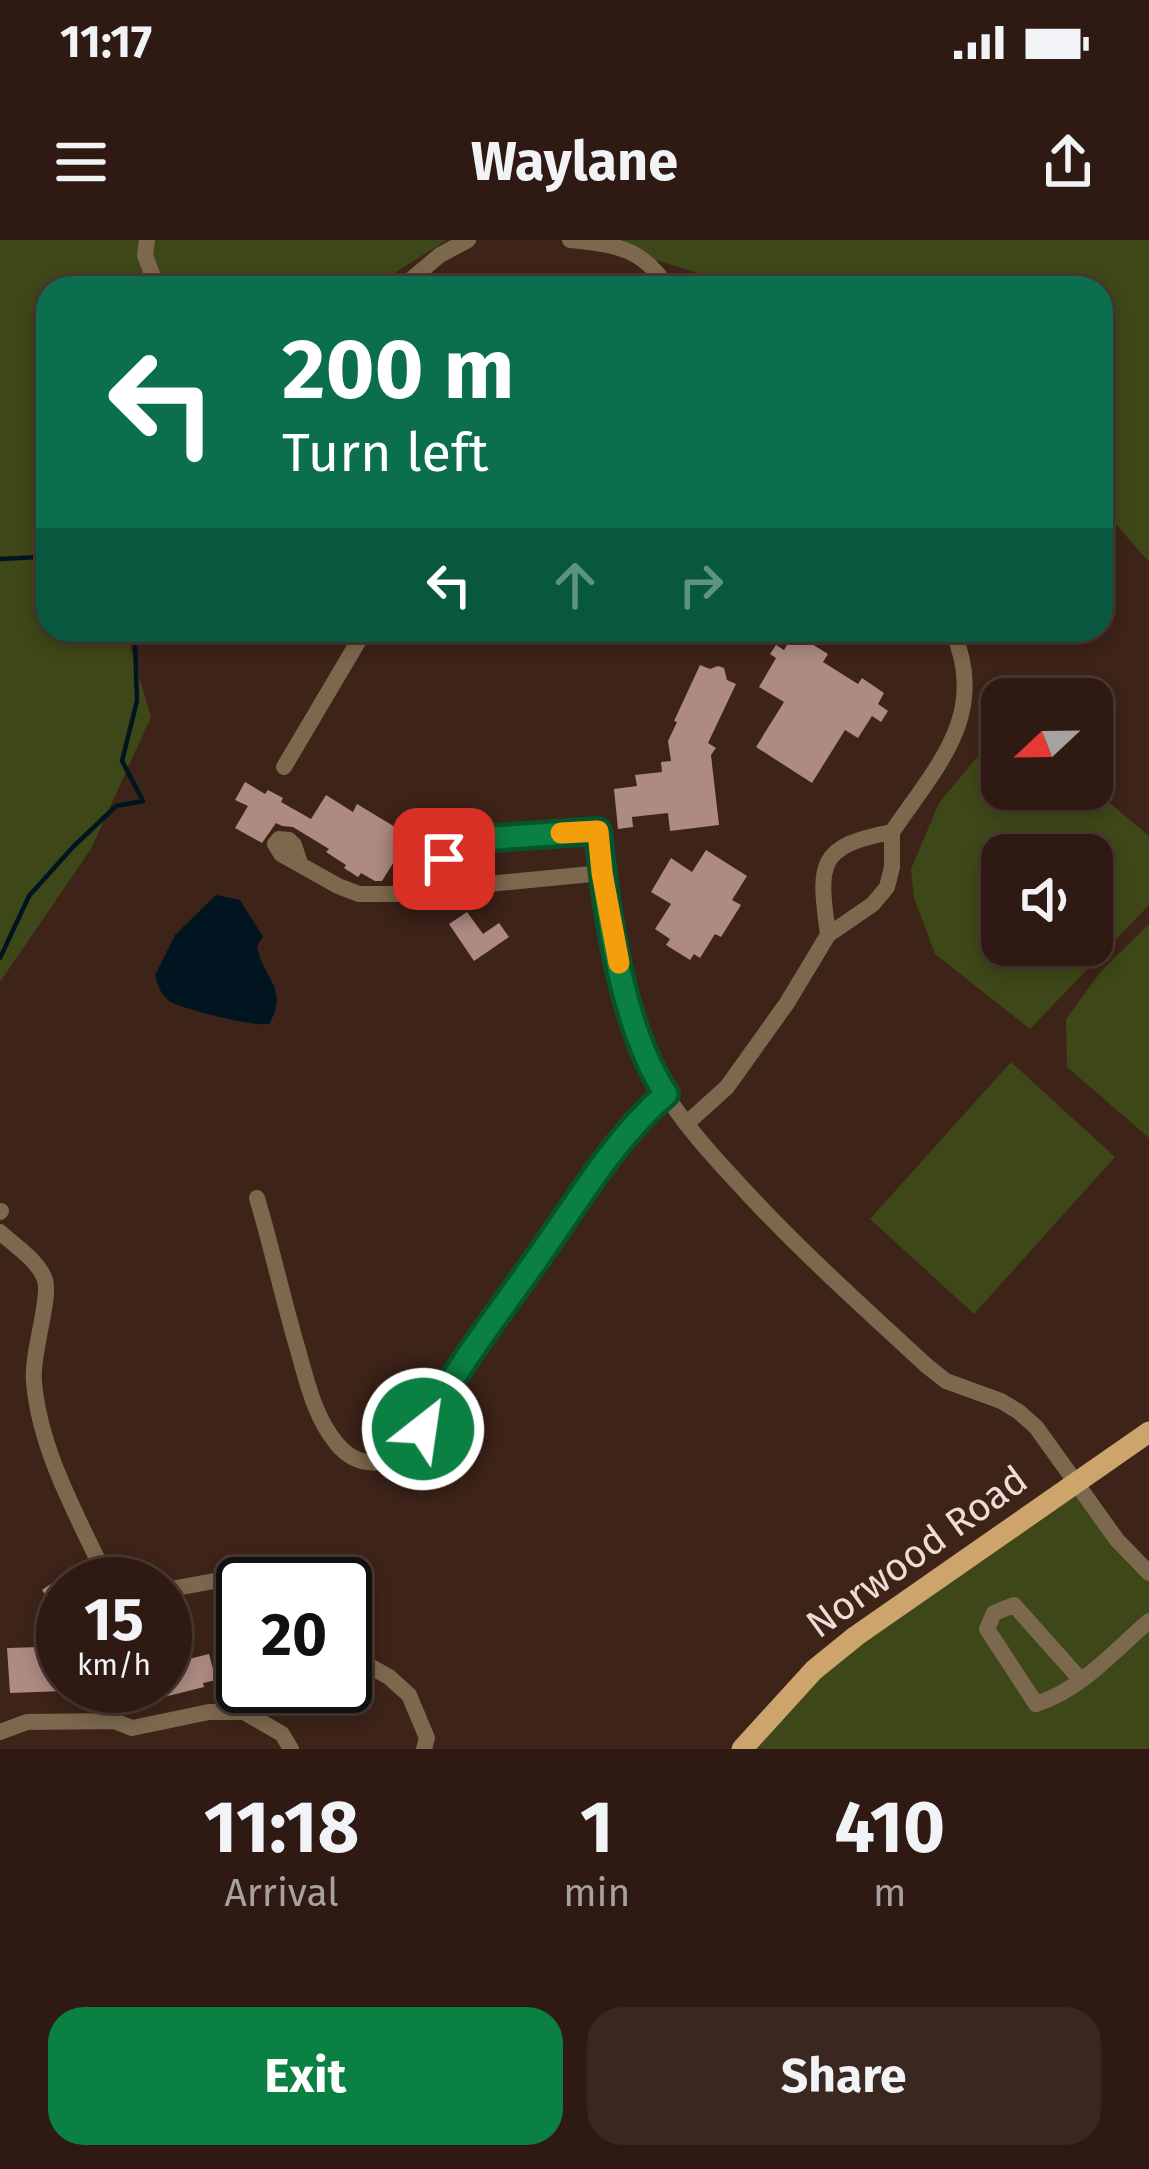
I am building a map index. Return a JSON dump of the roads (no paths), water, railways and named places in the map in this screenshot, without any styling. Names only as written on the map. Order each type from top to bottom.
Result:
[{"type":"main road","name":"Norwood Road","points":[[742,1749],[814,1670],[856,1636],[1149,1432]]},
{"type":"street","points":[[147,240],[153,276]]},
{"type":"street","points":[[415,276],[467,240]]},
{"type":"street","points":[[570,240],[626,248],[660,276]]},
{"type":"street","points":[[284,767],[358,642]]},
{"type":"street","points":[[686,1124],[727,1087],[828,935],[873,904],[886,887],[892,867],[892,832],[950,748],[962,717],[964,667],[956,642]]},
{"type":"street","points":[[447,888],[444,859],[465,840],[598,831],[602,873],[634,1022],[650,1065],[686,1124],[779,1228],[946,1382],[1001,1401],[1036,1427],[1117,1540],[1149,1573]]},
{"type":"street","points":[[828,935],[821,882],[826,864],[836,850],[861,837],[892,832]]},
{"type":"street","points":[[300,863],[359,894],[406,894],[602,873]]},
{"type":"street","points":[[257,1198],[308,1387],[326,1430],[340,1448],[359,1460],[381,1464],[397,1460],[410,1449],[483,1331],[615,1147],[666,1094]]},
{"type":"street","points":[[0,1232],[45,1279],[34,1353],[38,1407],[50,1452],[97,1557]]},
{"type":"street","points":[[1081,1679],[1014,1605],[994,1613],[987,1629],[1036,1704],[1060,1697],[1149,1621]]},
{"type":"street","points":[[372,1667],[409,1695],[427,1738],[424,1749]]},
{"type":"street","points":[[0,1732],[27,1722],[114,1721],[132,1728],[209,1712],[244,1712],[282,1734],[291,1749]]},
{"type":"street","points":[[114,1713],[114,1721]]},
{"type":"water","points":[[216,895],[240,900],[263,937],[257,946],[277,1001],[269,1024],[187,1008],[168,1000],[158,985],[155,975],[175,935]]},
{"type":"waterway","points":[[0,559],[36,557]]},
{"type":"waterway","points":[[0,958],[29,896],[73,847],[116,806],[143,801],[122,761],[137,701],[135,642]]}]
